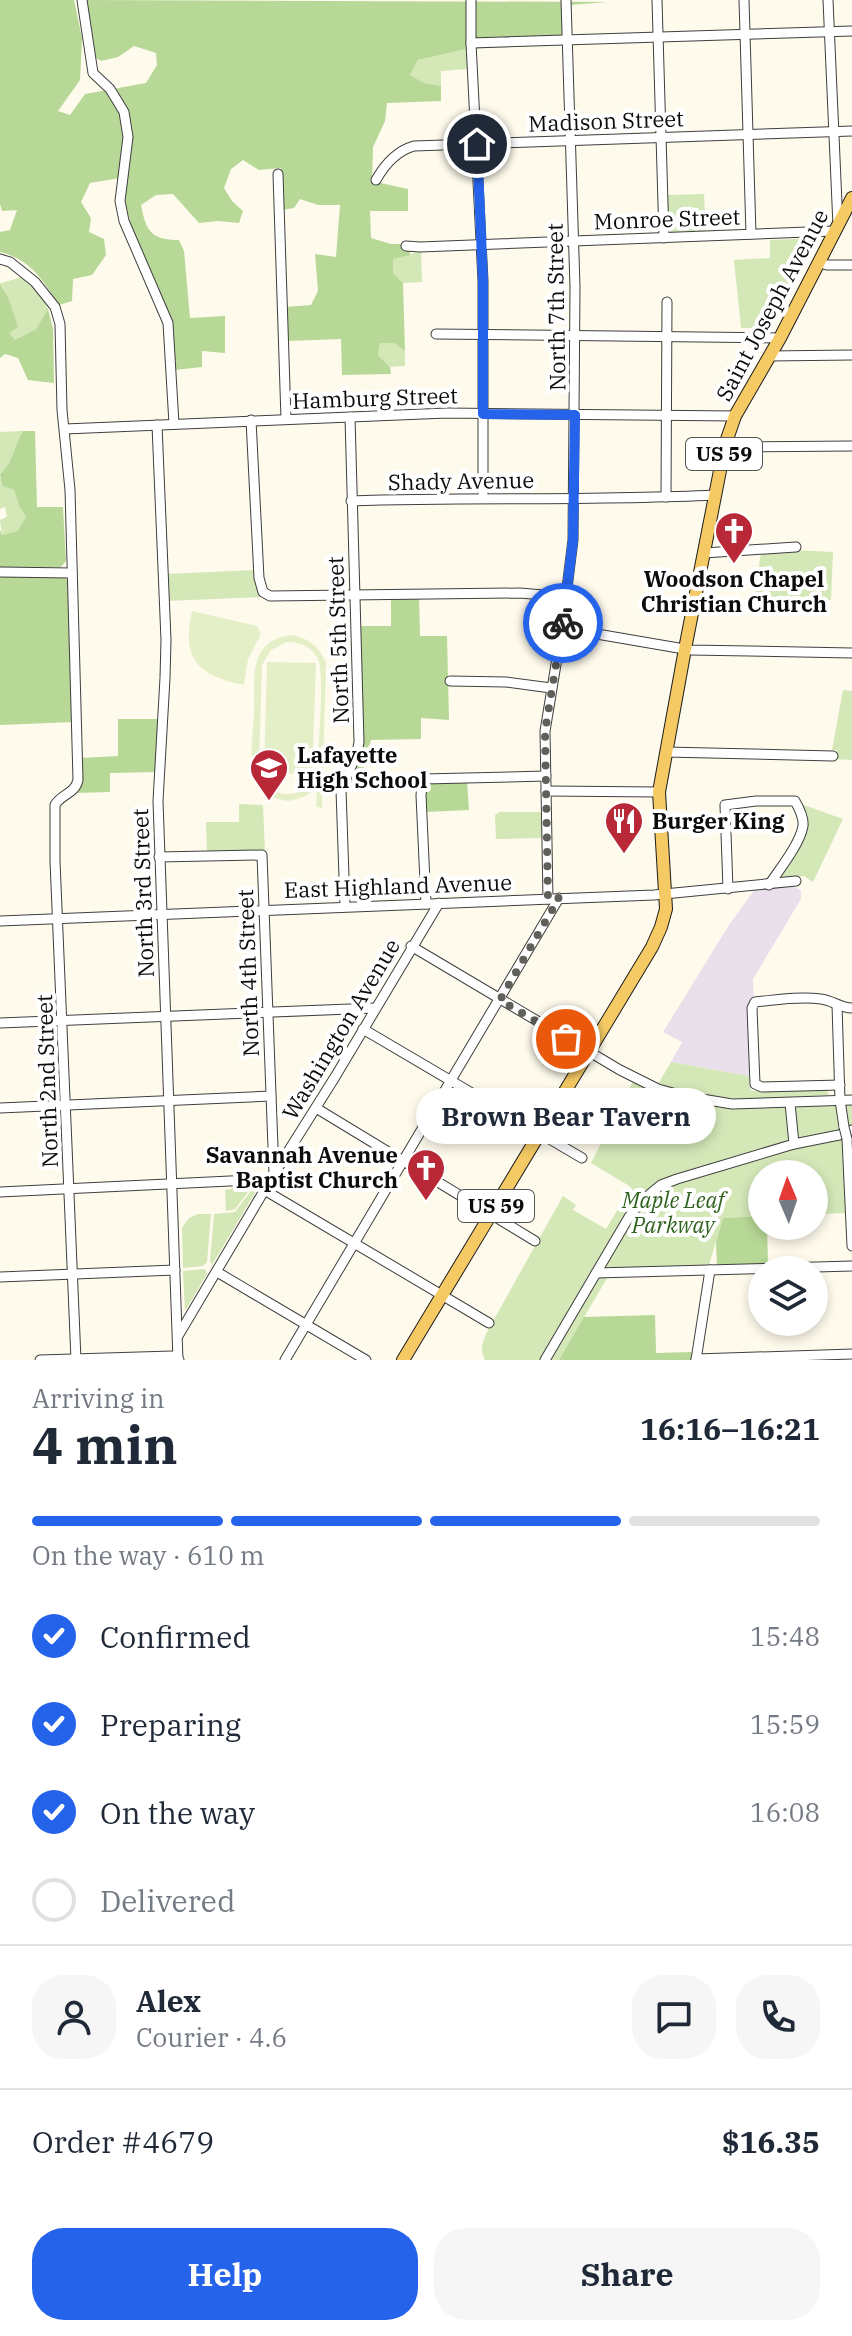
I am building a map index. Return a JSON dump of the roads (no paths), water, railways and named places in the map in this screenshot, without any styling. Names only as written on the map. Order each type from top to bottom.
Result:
[{"type":"main road","name":"Saint Joseph Avenue","points":[[403,1360],[652,947],[664,917],[659,792],[725,445],[735,416],[780,338],[852,198]]},
{"type":"street","points":[[82,0],[93,73],[110,89],[124,112],[128,137],[120,201],[124,221],[168,323],[174,424]]},
{"type":"street","points":[[471,0],[481,245],[483,498]]},
{"type":"street","name":"North 7th Street","points":[[553,899],[545,731],[566,597],[574,498],[576,335],[566,0]]},
{"type":"street","points":[[657,0],[664,238]]},
{"type":"street","points":[[744,0],[751,234]]},
{"type":"street","points":[[828,0],[836,228]]},
{"type":"street","points":[[471,43],[852,31]]},
{"type":"street","name":"Madison Street","points":[[376,180],[393,157],[403,149],[414,146],[852,131]]},
{"type":"street","points":[[278,174],[286,419]]},
{"type":"street","name":"Monroe Street","points":[[406,246],[664,238],[836,228]]},
{"type":"street","points":[[0,259],[10,262],[35,282],[59,315],[72,573],[0,572]]},
{"type":"street","points":[[818,262],[852,265]]},
{"type":"street","points":[[666,497],[667,302]]},
{"type":"street","points":[[436,334],[780,338]]},
{"type":"street","points":[[769,356],[852,355]]},
{"type":"street","name":"Hamburg Street","points":[[65,429],[483,414],[735,416]]},
{"type":"street","name":"North 5th Street","points":[[345,906],[341,790],[359,742],[350,417]]},
{"type":"street","points":[[251,420],[260,586],[270,596],[520,593],[566,597]]},
{"type":"street","name":"North 3rd Street","points":[[157,425],[166,640],[158,801],[159,857],[179,1360]]},
{"type":"street","points":[[725,445],[852,446]]},
{"type":"street","name":"Shady Avenue","points":[[351,501],[715,495]]},
{"type":"street","points":[[704,553],[796,547]]},
{"type":"street","name":"North 2nd Street","points":[[72,573],[78,780],[73,791],[55,805],[55,861],[76,1359]]},
{"type":"street","points":[[562,628],[685,649],[852,653]]},
{"type":"street","points":[[450,681],[506,682],[551,688]]},
{"type":"street","points":[[666,752],[833,756]]},
{"type":"street","points":[[426,904],[423,779],[546,776]]},
{"type":"street","points":[[546,791],[659,792]]},
{"type":"street","points":[[728,889],[725,805],[795,801],[803,826],[795,845],[769,885]]},
{"type":"street","name":"North 4th Street","points":[[159,857],[262,855],[273,1177],[266,1191]]},
{"type":"street","name":"East Highland Avenue","points":[[0,921],[665,894],[796,881]]},
{"type":"street","points":[[285,1360],[500,1000],[553,899]]},
{"type":"street","name":"Washington Avenue","points":[[273,1177],[439,903]]},
{"type":"street","points":[[411,946],[588,1052],[658,1089],[732,1104],[852,1100]]},
{"type":"street","points":[[840,1085],[762,1087],[755,1084],[751,1012],[755,1002],[815,998],[852,1008]]},
{"type":"street","points":[[837,1005],[840,1100],[848,1132],[852,1246]]},
{"type":"street","points":[[0,1023],[375,1008]]},
{"type":"street","points":[[363,1029],[582,1158]]},
{"type":"street","points":[[0,1108],[271,1096]]},
{"type":"street","points":[[790,1103],[794,1144]]},
{"type":"street","points":[[316,1108],[535,1241]]},
{"type":"street","points":[[545,1360],[636,1208],[661,1185],[794,1144],[848,1132]]},
{"type":"street","points":[[0,1192],[172,1185],[273,1177]]},
{"type":"street","points":[[178,1336],[266,1191],[489,1323]]},
{"type":"street","points":[[596,1273],[852,1266]]},
{"type":"street","points":[[0,1277],[175,1270]]},
{"type":"street","points":[[710,1270],[696,1360],[852,1354]]},
{"type":"street","points":[[217,1272],[366,1360]]},
{"type":"street","points":[[40,1360],[172,1356],[179,1360]]},
{"type":"place","name":"Woodson Chapel Christian Church","points":[[734,565]]},
{"type":"place","name":"Lafayette High School","points":[[269,802]]},
{"type":"place","name":"Burger King","points":[[624,855]]},
{"type":"place","name":"Brown Bear Tavern","points":[[566,1039]]},
{"type":"place","name":"Savannah Avenue Baptist Church","points":[[426,1202]]},
{"type":"park label","name":"Maple Leaf Parkway","points":[[673,1212]]}]
